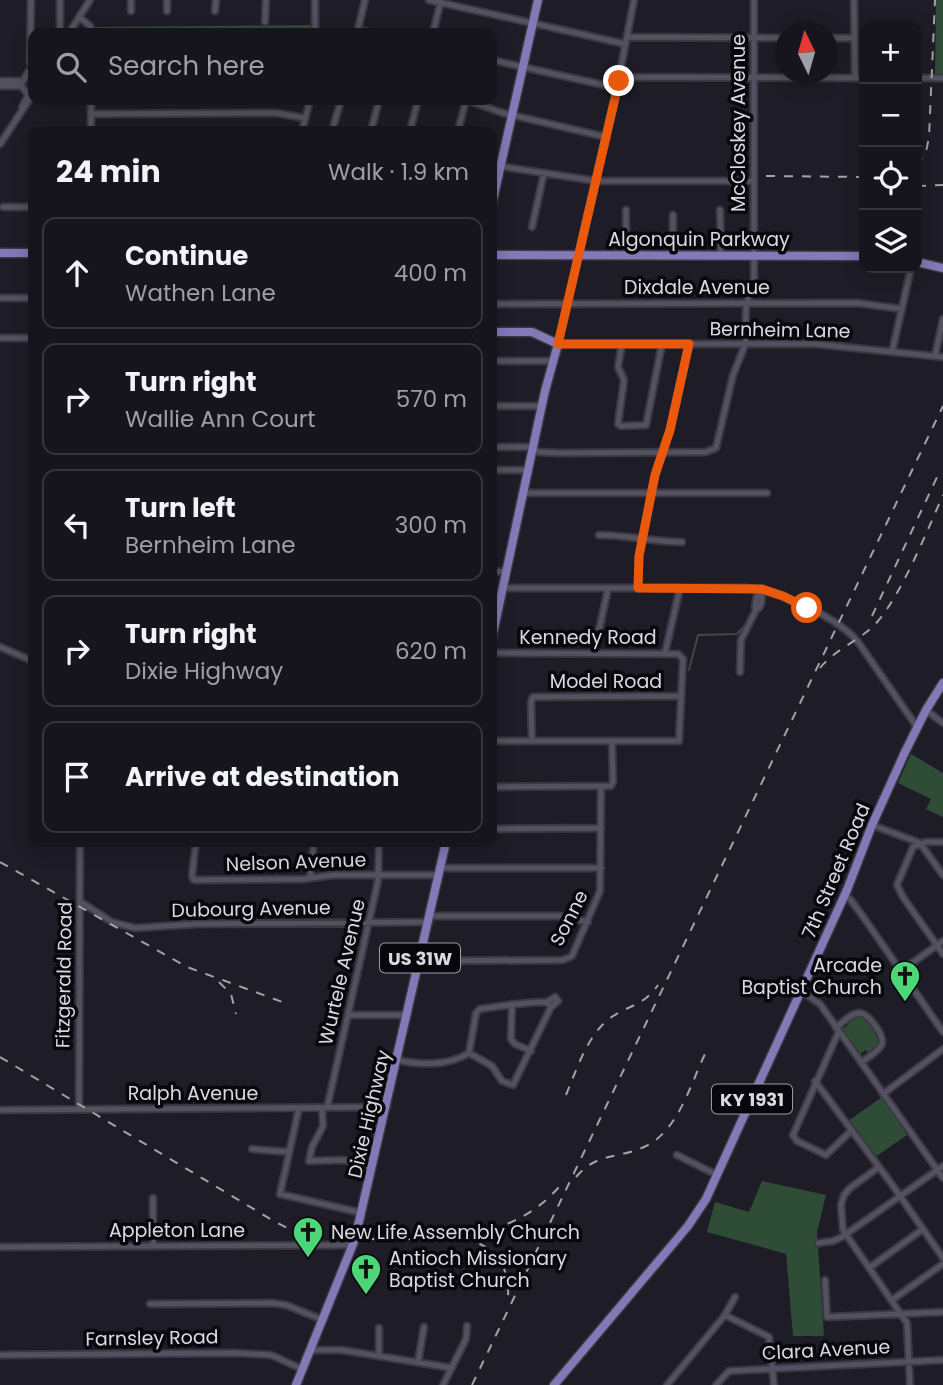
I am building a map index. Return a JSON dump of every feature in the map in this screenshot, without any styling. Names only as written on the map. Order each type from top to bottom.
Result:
[{"type":"main road","points":[[497,163],[512,116],[538,0]]},
{"type":"main road","points":[[0,253],[28,253]]},
{"type":"main road","name":"Algonquin Parkway","points":[[497,255],[859,256]]},
{"type":"main road","points":[[922,263],[943,268]]},
{"type":"main road","name":"Bernheim Lane","points":[[497,332],[532,332],[558,344]]},
{"type":"main road","points":[[497,610],[558,344]]},
{"type":"main road","name":"7th Street Road","points":[[554,1385],[698,1213],[801,992],[917,727],[943,682]]},
{"type":"main road","name":"Dixie Highway","points":[[296,1385],[354,1245],[445,847]]},
{"type":"street","points":[[31,0],[31,28]]},
{"type":"street","points":[[60,0],[60,28]]},
{"type":"street","points":[[72,28],[90,0]]},
{"type":"street","points":[[131,0],[131,11]]},
{"type":"street","points":[[167,0],[167,11]]},
{"type":"street","points":[[215,11],[216,0]]},
{"type":"street","points":[[265,22],[266,0]]},
{"type":"street","points":[[315,0],[315,28]]},
{"type":"street","points":[[359,28],[365,0]]},
{"type":"street","points":[[429,0],[626,41],[775,38]]},
{"type":"street","points":[[558,344],[635,0]]},
{"type":"street","name":"McCloskey Avenue","points":[[663,452],[715,450],[733,375],[745,345],[747,303],[754,278],[754,0]]},
{"type":"street","points":[[854,0],[855,78]]},
{"type":"street","points":[[434,28],[440,1]]},
{"type":"street","points":[[79,17],[91,28]]},
{"type":"street","points":[[838,38],[855,38]]},
{"type":"street","points":[[497,61],[617,88]]},
{"type":"street","points":[[0,86],[22,84],[28,76]]},
{"type":"street","points":[[619,77],[859,78]]},
{"type":"street","points":[[922,78],[943,78]]},
{"type":"street","points":[[0,81],[22,84],[28,92]]},
{"type":"street","points":[[0,144],[28,100]]},
{"type":"street","points":[[91,126],[92,105]]},
{"type":"street","points":[[303,126],[309,105]]},
{"type":"street","points":[[333,126],[340,105]]},
{"type":"street","points":[[372,126],[378,105]]},
{"type":"street","points":[[411,126],[417,105]]},
{"type":"street","points":[[459,126],[465,105]]},
{"type":"street","points":[[480,105],[512,116],[606,137]]},
{"type":"street","points":[[91,114],[276,113],[305,118]]},
{"type":"street","points":[[497,166],[596,181],[754,181]]},
{"type":"street","points":[[532,227],[544,173]]},
{"type":"street","points":[[3,207],[28,207]]},
{"type":"street","points":[[625,210],[626,255]]},
{"type":"street","points":[[720,210],[720,255]]},
{"type":"street","points":[[673,215],[673,255]]},
{"type":"street","points":[[892,352],[910,273]]},
{"type":"street","points":[[0,298],[28,298]]},
{"type":"street","name":"Dixdale Avenue","points":[[497,304],[857,303],[902,309]]},
{"type":"street","points":[[935,356],[943,319]]},
{"type":"street","points":[[0,338],[28,338]]},
{"type":"street","name":"Bernheim Lane","points":[[558,344],[816,344],[943,357]]},
{"type":"street","points":[[622,344],[618,367],[624,380],[618,415],[618,424],[621,426],[646,425],[662,344]]},
{"type":"street","points":[[638,588],[638,565],[655,475],[689,344]]},
{"type":"street","points":[[497,361],[553,361]]},
{"type":"street","points":[[497,406],[542,406]]},
{"type":"street","points":[[497,447],[529,447],[539,452],[559,453],[663,452]]},
{"type":"street","points":[[497,470],[528,470]]},
{"type":"street","points":[[523,493],[767,493]]},
{"type":"street","points":[[599,534],[682,542]]},
{"type":"street","points":[[497,571],[506,572]]},
{"type":"street","points":[[502,588],[680,588],[761,591],[783,596],[848,630],[917,727]]},
{"type":"street","points":[[665,653],[680,588]]},
{"type":"street","points":[[599,631],[608,589]]},
{"type":"street","points":[[740,672],[741,640],[756,610],[757,596],[761,591]]},
{"type":"street","points":[[0,647],[28,659]]},
{"type":"street","name":"Kennedy Road","points":[[497,653],[678,654],[683,656],[681,696]]},
{"type":"street","points":[[497,741],[679,741],[681,696]]},
{"type":"street","name":"Model Road","points":[[532,741],[531,698],[681,696]]},
{"type":"street","points":[[926,710],[943,723]]},
{"type":"street","points":[[497,787],[611,786],[612,741]]},
{"type":"street","name":"Sonne","points":[[420,961],[567,959],[573,954],[599,897],[601,786]]},
{"type":"street","points":[[872,825],[920,844],[943,875]]},
{"type":"street","points":[[497,829],[601,828]]},
{"type":"street","points":[[943,842],[913,847],[897,887],[940,943],[943,954]]},
{"type":"street","name":"Fitzgerald Road","points":[[79,1109],[80,847]]},
{"type":"street","name":"Nelson Avenue","points":[[195,847],[192,876],[194,880],[601,868]]},
{"type":"street","points":[[310,878],[313,847]]},
{"type":"street","name":"Wurtele Avenue","points":[[372,1167],[344,1160],[309,1161],[312,1147],[323,1126],[369,923],[379,876],[379,847]]},
{"type":"street","points":[[844,896],[850,899],[943,1032]]},
{"type":"street","name":"Dubourg Avenue","points":[[81,902],[112,922],[135,928],[196,924],[369,923],[560,916],[588,922]]},
{"type":"street","points":[[901,971],[940,943]]},
{"type":"street","points":[[801,992],[820,1004],[883,1094],[940,1168],[943,1178]]},
{"type":"street","points":[[512,1004],[514,1044],[531,1051]]},
{"type":"street","points":[[512,1004],[549,1004],[515,1083],[511,1085],[502,1081],[492,1066],[469,1053],[478,1010],[512,1004]]},
{"type":"street","points":[[852,1130],[826,1155],[793,1138],[793,1131],[838,1030],[855,1014],[860,1013],[867,1016],[882,1041],[880,1048],[861,1063]]},
{"type":"street","points":[[348,1015],[408,1015]]},
{"type":"street","points":[[883,1094],[943,1049]]},
{"type":"street","points":[[397,1060],[437,1063],[469,1053]]},
{"type":"street","points":[[816,1081],[943,1258]]},
{"type":"street","name":"Ralph Avenue","points":[[0,1110],[387,1107]]},
{"type":"street","points":[[299,1108],[280,1194],[296,1200],[362,1213]]},
{"type":"street","points":[[252,1149],[289,1152]]},
{"type":"street","points":[[677,1155],[718,1175]]},
{"type":"street","points":[[879,1167],[850,1188],[842,1198],[842,1222],[845,1235],[908,1325],[911,1385]]},
{"type":"street","points":[[818,1243],[833,1241],[845,1235],[940,1168]]},
{"type":"street","points":[[153,1198],[153,1245]]},
{"type":"street","points":[[869,1268],[923,1229]]},
{"type":"street","name":"Appleton Lane","points":[[0,1247],[354,1245]]},
{"type":"street","points":[[891,1300],[943,1264]]},
{"type":"street","points":[[825,1280],[827,1318],[943,1312]]},
{"type":"street","points":[[671,1383],[725,1315],[735,1297]]},
{"type":"street","points":[[150,1304],[273,1303],[286,1305],[323,1320]]},
{"type":"street","points":[[725,1315],[769,1337],[774,1385]]},
{"type":"street","points":[[443,1385],[465,1341],[467,1326]]},
{"type":"street","points":[[418,1362],[424,1327]]},
{"type":"street","points":[[379,1328],[379,1356]]},
{"type":"street","points":[[310,1350],[342,1350],[452,1368]]},
{"type":"street","name":"Farnsley Road","points":[[0,1355],[248,1353],[276,1357],[302,1369]]},
{"type":"street","name":"Clara Avenue","points":[[716,1385],[729,1371],[943,1360]]},
{"type":"green space","points":[[936,0],[943,0],[943,75],[935,75]]},
{"type":"green space","points":[[311,25],[311,28],[94,27]]},
{"type":"green space","points":[[911,754],[943,773],[943,817],[926,809],[931,799],[898,783]]},
{"type":"green space","points":[[858,1015],[866,1019],[880,1040],[877,1047],[868,1053],[866,1050],[861,1053],[862,1057],[840,1028],[844,1028],[848,1025],[846,1022]]},
{"type":"green space","points":[[882,1097],[907,1135],[874,1158],[848,1121]]},
{"type":"green space","points":[[762,1181],[826,1195],[817,1232],[824,1336],[793,1336],[786,1254],[707,1232],[715,1202],[749,1212]]},
{"type":"waterway","points":[[689,670],[698,635],[737,634],[746,624]]},
{"type":"railway","points":[[922,158],[929,137],[935,0]]},
{"type":"railway","points":[[766,176],[859,177]]},
{"type":"railway","points":[[922,186],[943,185]]},
{"type":"railway","points":[[472,1385],[943,406]]},
{"type":"railway","points":[[872,616],[938,475]]},
{"type":"railway","points":[[820,668],[872,628],[887,609],[914,560],[943,495]]},
{"type":"railway","points":[[0,862],[187,967],[288,1004]]},
{"type":"railway","points":[[219,982],[231,994],[236,1014]]},
{"type":"railway","points":[[566,1095],[583,1054],[601,1026],[616,1014],[647,998],[658,985]]},
{"type":"railway","points":[[576,1177],[592,1163],[644,1147],[666,1131],[682,1106],[705,1054]]},
{"type":"railway","points":[[0,1057],[272,1220],[312,1236],[338,1239],[407,1239],[481,1232],[525,1215],[564,1181]]},
{"type":"railway","points":[[462,1239],[484,1246],[500,1261],[507,1280],[507,1304]]},
{"type":"place","name":"Arcade Baptist Church","points":[[905,1003]]},
{"type":"place","name":"New Life Assembly Church","points":[[308,1259]]},
{"type":"place","name":"Antioch Missionary Baptist Church","points":[[366,1296]]},
{"type":"route","points":[[619,81],[558,344],[689,344],[670,430],[655,475],[639,556],[638,588],[762,589],[807,608]]}]
